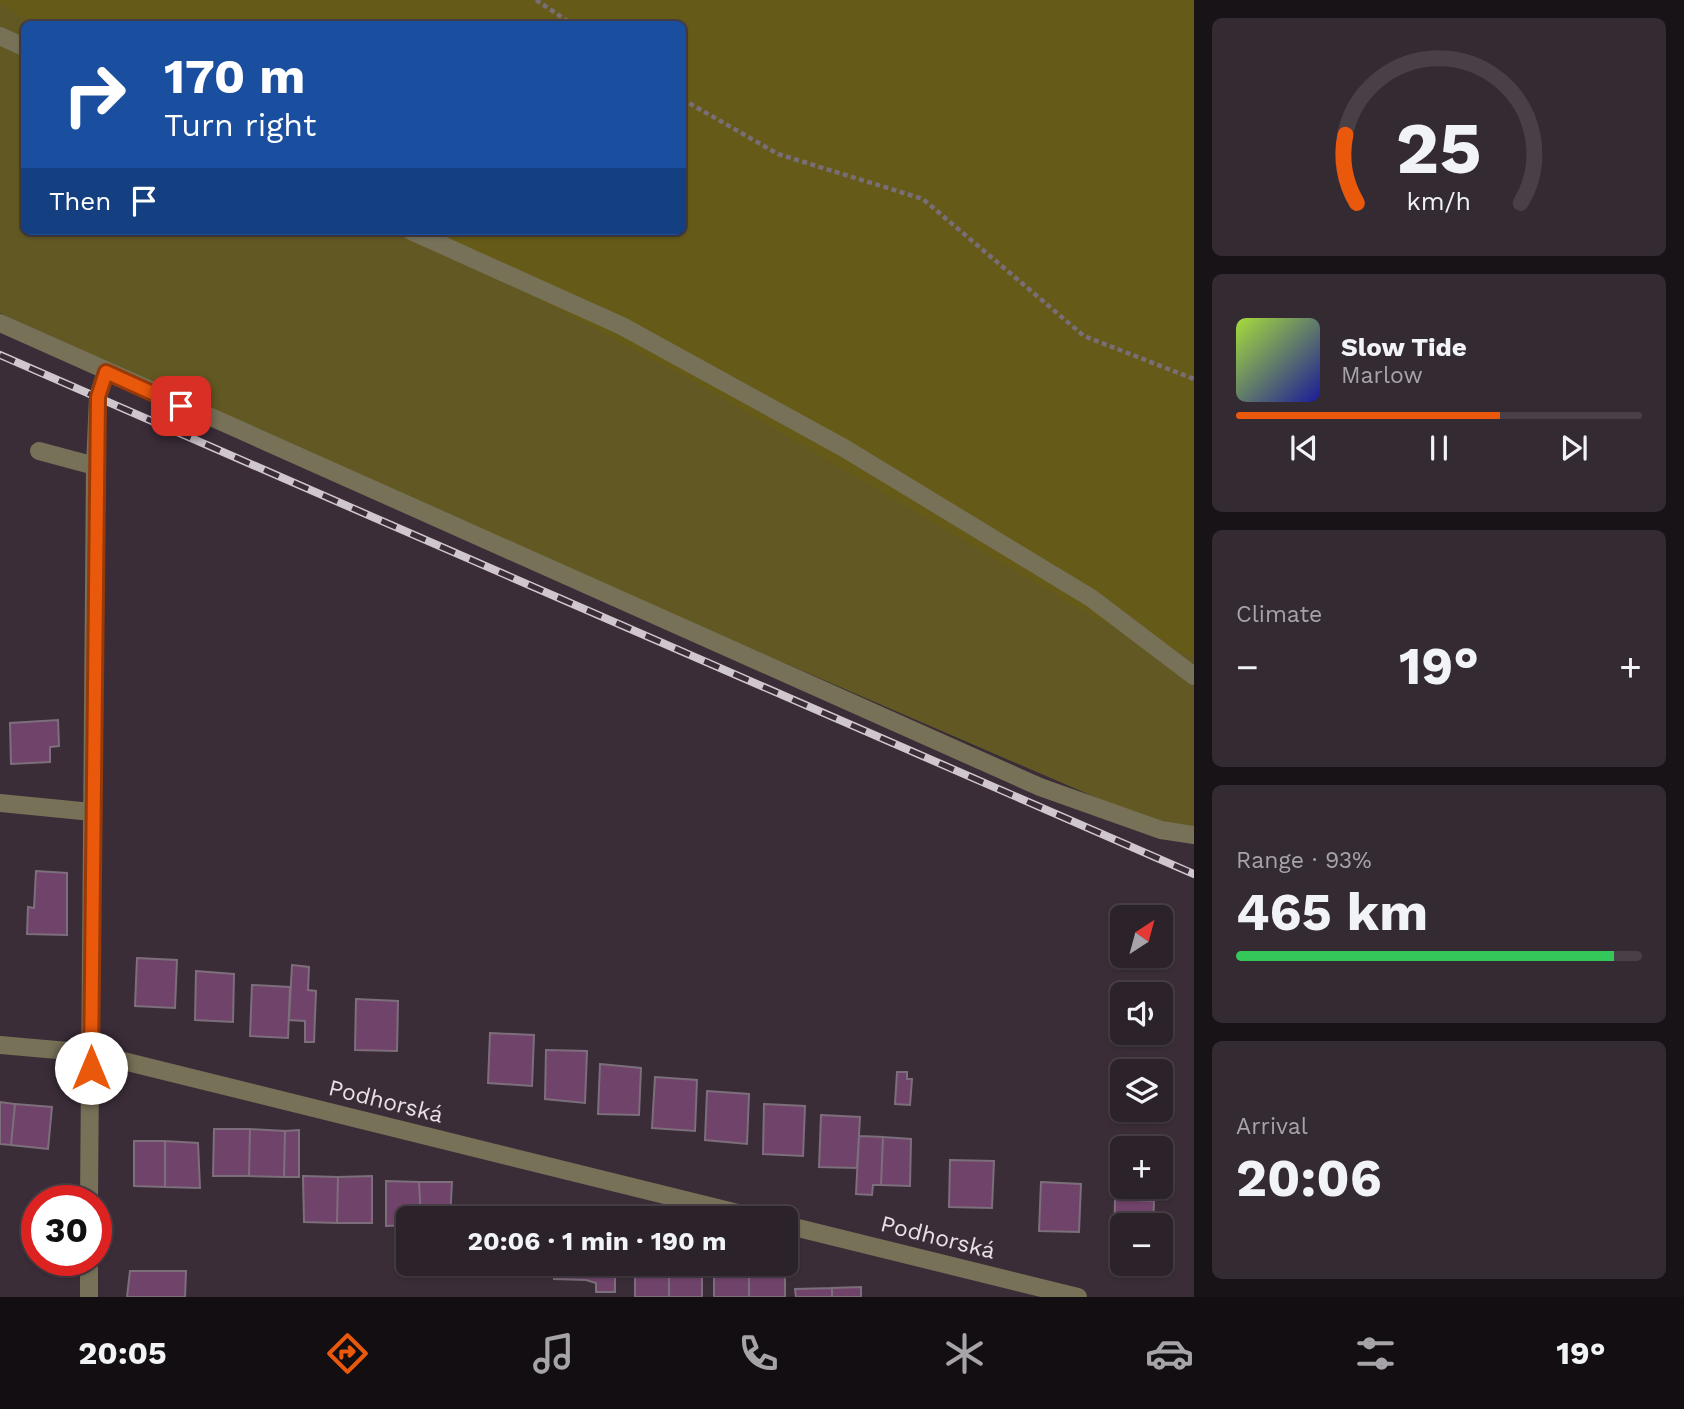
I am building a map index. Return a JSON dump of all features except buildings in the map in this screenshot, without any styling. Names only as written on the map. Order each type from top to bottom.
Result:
[{"type":"street","points":[[0,36],[21,46]]},
{"type":"street","points":[[420,235],[622,326],[844,448],[1091,597],[1194,676]]},
{"type":"street","points":[[0,323],[1028,782],[1161,831],[1194,835]]},
{"type":"street","points":[[89,1185],[95,466],[98,397],[106,372]]},
{"type":"street","points":[[39,451],[95,466]]},
{"type":"street","points":[[0,803],[92,812]]},
{"type":"street","name":"Podhorská","points":[[0,1045],[91,1053],[709,1206]]},
{"type":"street","name":"Podhorská","points":[[798,1228],[1078,1297]]},
{"type":"street","points":[[89,1276],[89,1297]]},
{"type":"path","points":[[536,0],[568,21]]},
{"type":"path","points":[[686,101],[778,154],[923,199],[1084,336],[1194,379]]},
{"type":"shaded area","points":[[0,0],[102,21],[21,21],[21,235],[476,235],[1194,647],[1194,840],[560,566],[0,313]]},
{"type":"shaded area","points":[[0,0],[1194,0],[1194,657],[1095,618],[698,384],[419,235],[686,235],[686,21],[27,21],[0,4]]},
{"type":"railway","points":[[0,355],[1194,874]]},
{"type":"route","points":[[91,1068],[95,466],[98,397],[106,372],[181,406]]}]
